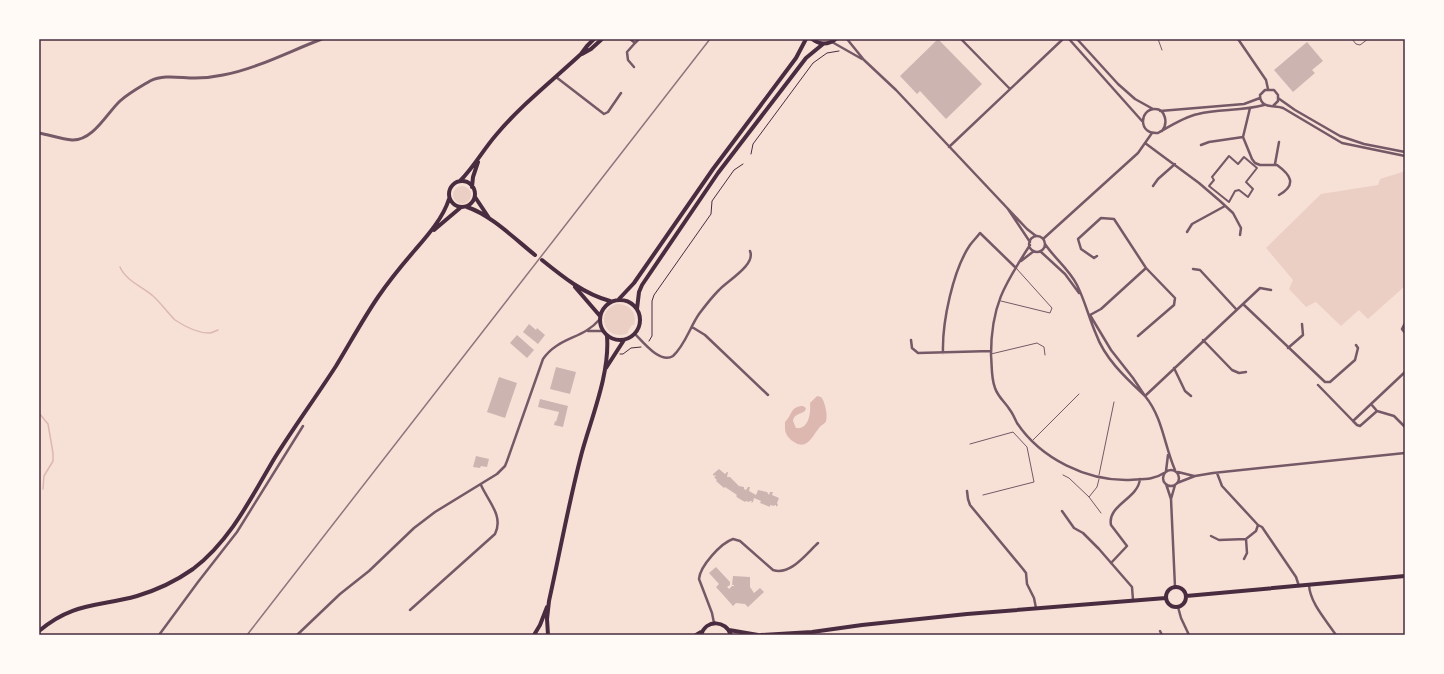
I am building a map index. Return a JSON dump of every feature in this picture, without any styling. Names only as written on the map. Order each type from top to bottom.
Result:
[{"type":"main road","points":[[475,197],[472,203],[467,207],[460,208],[453,205],[449,199],[448,192],[451,186],[460,181],[480,158],[509,121],[581,54],[594,39]]},
{"type":"main road","points":[[581,54],[591,50],[602,39]]},
{"type":"main road","points":[[599,318],[603,307],[610,302],[619,299],[638,278],[713,169],[796,58],[806,39]]},
{"type":"main road","points":[[812,39],[823,44]]},
{"type":"main road","points":[[605,370],[624,340],[634,334],[638,329],[640,319],[637,309],[638,292],[705,192],[806,58],[823,44],[834,40]]},
{"type":"main road","points":[[472,187],[473,177],[480,158]]},
{"type":"main road","points":[[460,181],[469,183],[474,190],[475,197],[491,220]]},
{"type":"main road","points":[[39,630],[57,617],[69,611],[84,606],[148,593],[162,587],[180,578],[210,554],[231,530],[378,296],[429,234],[442,215],[449,199]]},
{"type":"main road","points":[[467,207],[491,220],[535,254]]},
{"type":"main road","points":[[429,234],[460,208]]},
{"type":"main road","points":[[542,260],[571,283],[593,296],[610,302]]},
{"type":"main road","points":[[571,283],[599,318],[602,331],[607,336],[615,340],[624,340]]},
{"type":"main road","points":[[619,299],[631,303],[637,309]]},
{"type":"main road","points":[[548,635],[547,619],[549,601],[582,453],[605,370],[608,351],[607,336]]},
{"type":"main road","points":[[1186,596],[1405,576]]},
{"type":"main road","points":[[1175,587],[1183,590],[1186,596],[1183,604],[1178,607],[1171,606],[1166,598],[1169,590],[1175,587]]},
{"type":"main road","points":[[729,630],[759,635],[806,632],[1036,608],[1166,598]]},
{"type":"main road","points":[[534,635],[549,601]]},
{"type":"main road","points":[[696,635],[701,634],[707,626],[714,623],[722,624],[729,630],[731,635]]},
{"type":"street","points":[[39,133],[72,140],[80,138],[101,124],[119,102],[152,80],[169,76],[203,77],[223,75],[249,69],[322,39]]},
{"type":"street","points":[[630,39],[635,43]]},
{"type":"street","points":[[634,67],[628,60],[627,52],[639,39]]},
{"type":"street","points":[[847,39],[864,60],[896,90],[1005,206],[1036,236],[1043,239],[1045,244],[1072,276],[1090,315],[1096,334],[1106,353],[1127,379],[1145,396]]},
{"type":"street","points":[[960,39],[1010,89]]},
{"type":"street","points":[[950,147],[1063,39]]},
{"type":"street","points":[[1069,39],[1142,121],[1145,129],[1152,133],[1158,133],[1197,114],[1264,105],[1283,108],[1342,143],[1405,156]]},
{"type":"street","points":[[1077,39],[1118,84],[1135,98],[1160,111],[1244,104],[1260,98]]},
{"type":"street","points":[[1238,39],[1266,80],[1268,89]]},
{"type":"street","points":[[834,40],[842,48],[864,60]]},
{"type":"street","points":[[556,77],[604,114],[608,112],[621,93]]},
{"type":"street","points":[[1264,105],[1260,98],[1261,93],[1268,89],[1274,90],[1278,98],[1295,110],[1340,136],[1364,144],[1405,152]]},
{"type":"street","points":[[1273,106],[1278,98]]},
{"type":"street","points":[[1250,108],[1243,137],[1252,159],[1255,163],[1260,165],[1275,164],[1280,166],[1291,180],[1284,192],[1279,195]]},
{"type":"street","points":[[1142,121],[1147,112],[1154,109]]},
{"type":"street","points":[[1160,111],[1166,119],[1162,131]]},
{"type":"street","points":[[1043,239],[1138,152],[1152,133]]},
{"type":"street","points":[[1201,145],[1209,142],[1243,137]]},
{"type":"street","points":[[1275,164],[1279,142]]},
{"type":"street","points":[[1145,144],[1175,164],[1233,213],[1241,228],[1240,234]]},
{"type":"street","points":[[1229,156],[1238,164],[1244,157],[1257,168],[1246,182],[1253,189],[1248,197],[1239,190],[1235,191],[1229,202],[1209,186],[1214,180],[1212,177],[1229,156]]},
{"type":"street","points":[[1153,186],[1158,179],[1175,164]]},
{"type":"street","points":[[1005,206],[1034,251]]},
{"type":"street","points":[[1187,232],[1192,224],[1225,206]]},
{"type":"street","points":[[1097,256],[1094,258],[1081,249],[1078,239],[1101,218],[1114,219],[1146,268],[1175,298],[1174,305],[1138,336]]},
{"type":"street","points":[[943,353],[942,339],[945,318],[952,291],[961,264],[970,245],[980,233],[1016,268]]},
{"type":"street","points":[[1036,236],[1032,238],[1030,244],[1004,287],[998,300],[994,318],[991,335],[991,352],[994,387],[1000,399],[1010,409],[1018,424],[1032,440],[1042,449],[1073,469],[1099,477],[1125,480],[1156,478],[1170,469],[1195,476]]},
{"type":"street","points":[[1040,251],[1044,248],[1045,244]]},
{"type":"street","points":[[634,334],[665,359],[676,354],[699,314],[719,290],[749,263],[752,257],[750,251]]},
{"type":"street","points":[[1019,263],[1034,251],[1040,251],[1065,274],[1082,296]]},
{"type":"street","points":[[1090,315],[1101,309],[1146,268]]},
{"type":"street","points":[[1193,269],[1200,270],[1236,309]]},
{"type":"street","points":[[1145,396],[1260,288],[1271,290]]},
{"type":"street","points":[[1243,304],[1325,382],[1330,382],[1354,360],[1358,348],[1356,345]]},
{"type":"street","points":[[1090,315],[1111,350],[1154,408],[1161,423],[1168,452],[1179,479],[1171,499]]},
{"type":"street","points":[[588,331],[599,318]]},
{"type":"street","points":[[1405,323],[1402,329],[1405,333]]},
{"type":"street","points":[[1288,348],[1303,335],[1302,324]]},
{"type":"street","points":[[692,327],[705,335],[768,395]]},
{"type":"street","points":[[297,635],[340,594],[369,570],[418,525],[452,501],[497,474],[505,466],[539,369],[547,354],[558,344],[588,331],[602,331]]},
{"type":"street","points":[[911,340],[912,348],[918,353],[991,352]]},
{"type":"street","points":[[1203,340],[1232,370],[1239,373],[1246,372]]},
{"type":"street","points":[[1174,368],[1185,391],[1191,396]]},
{"type":"street","points":[[1353,421],[1405,372]]},
{"type":"street","points":[[1318,385],[1357,425],[1360,426],[1377,411]]},
{"type":"street","points":[[1371,404],[1377,411],[1394,416],[1405,428]]},
{"type":"street","points":[[159,635],[237,532],[303,426]]},
{"type":"street","points":[[1168,452],[1163,478],[1171,499],[1175,587]]},
{"type":"street","points":[[1156,478],[1170,486],[1195,476],[1405,453]]},
{"type":"street","points":[[1217,473],[1222,486],[1258,525],[1262,527],[1296,577],[1299,586]]},
{"type":"street","points":[[1111,563],[1127,546],[1110,525],[1111,515],[1136,490],[1139,486],[1140,479]]},
{"type":"street","points":[[410,610],[495,534],[498,526],[498,518],[480,485]]},
{"type":"street","points":[[967,491],[970,505],[1026,573],[1027,584],[1034,598],[1036,608]]},
{"type":"street","points":[[1062,511],[1074,528],[1083,533],[1132,588],[1133,600]]},
{"type":"street","points":[[1211,536],[1219,540],[1246,539],[1256,531],[1258,525]]},
{"type":"street","points":[[714,623],[712,613],[699,579],[699,574],[706,563],[724,544],[733,539],[740,541],[777,572],[787,570],[818,543]]},
{"type":"street","points":[[1244,559],[1247,553],[1246,539]]},
{"type":"street","points":[[1309,585],[1313,599],[1336,635]]},
{"type":"street","points":[[1178,607],[1181,618],[1189,635]]},
{"type":"lane","points":[[1158,39],[1162,50]]},
{"type":"lane","points":[[1352,39],[1356,44],[1360,45],[1368,39]]},
{"type":"lane","points":[[998,300],[1050,313],[1052,308],[1016,268]]},
{"type":"lane","points":[[991,352],[1037,343],[1044,348],[1045,355]]},
{"type":"lane","points":[[1032,440],[1079,394]]},
{"type":"lane","points":[[1089,497],[1097,487],[1114,402]]},
{"type":"lane","points":[[970,444],[1013,432],[1027,447],[1034,482],[983,495]]},
{"type":"lane","points":[[1064,475],[1089,497],[1101,513]]},
{"type":"path","points":[[751,154],[753,144],[813,63],[827,53],[838,52],[842,48]]},
{"type":"path","points":[[649,341],[652,336],[652,301],[654,296],[711,214],[712,201],[734,170],[744,164]]},
{"type":"path","points":[[619,354],[623,354],[631,348],[641,347]]},
{"type":"shaded area","points":[[1405,171],[1405,286],[1368,319],[1359,310],[1341,326],[1316,302],[1306,307],[1289,289],[1293,280],[1266,248],[1321,194],[1378,185],[1380,179]]},
{"type":"shaded area","points":[[462,186],[468,189],[471,195],[468,201],[462,204],[456,201],[453,195],[456,189]]},
{"type":"shaded area","points":[[616,304],[625,305],[628,307],[635,317],[634,325],[632,325],[628,333],[620,335],[614,334],[608,331],[605,326],[605,314],[609,308]]},
{"type":"shaded area","points":[[817,396],[821,397],[824,402],[827,419],[811,440],[800,445],[790,439],[787,435],[785,431],[785,422],[793,409],[803,406],[806,408],[805,411],[796,416],[793,421],[796,428],[804,426],[808,420],[810,403]]},
{"type":"building","points":[[938,39],[982,84],[946,119],[920,91],[917,94],[900,76]]},
{"type":"building","points":[[1307,42],[1323,61],[1312,70],[1315,73],[1293,92],[1274,70]]},
{"type":"building","points":[[529,324],[536,330],[537,328],[545,335],[538,344],[523,332]]},
{"type":"building","points":[[517,335],[534,350],[527,358],[510,343]]},
{"type":"building","points":[[556,367],[576,372],[570,394],[550,389]]},
{"type":"building","points":[[499,377],[517,383],[505,418],[487,412]]},
{"type":"building","points":[[540,399],[568,406],[563,427],[554,425],[559,412],[538,407]]},
{"type":"building","points":[[476,456],[489,459],[487,467],[473,467]]},
{"type":"building","points":[[719,469],[725,474],[728,472],[727,477],[730,477],[739,486],[744,487],[744,489],[746,490],[750,487],[749,491],[756,495],[758,490],[767,492],[769,495],[770,492],[773,492],[772,495],[779,498],[777,503],[778,505],[776,507],[776,505],[770,505],[770,507],[760,503],[761,501],[754,498],[753,502],[751,503],[752,501],[745,502],[738,498],[736,496],[737,495],[725,487],[724,488],[716,481],[717,480],[714,477],[716,476],[713,476],[713,474]]},
{"type":"building","points":[[716,567],[730,582],[730,585],[727,587],[729,589],[734,586],[732,585],[733,576],[750,577],[750,587],[754,593],[760,588],[764,592],[748,607],[745,604],[736,603],[733,606],[716,587],[719,584],[709,573]]},
{"type":"waterway","points":[[120,267],[126,276],[153,296],[175,320],[187,327],[204,333],[210,333],[218,330]]},
{"type":"waterway","points":[[39,413],[48,424],[53,453],[53,461],[44,476],[43,489]]},
{"type":"railway","points":[[247,635],[710,39]]}]
